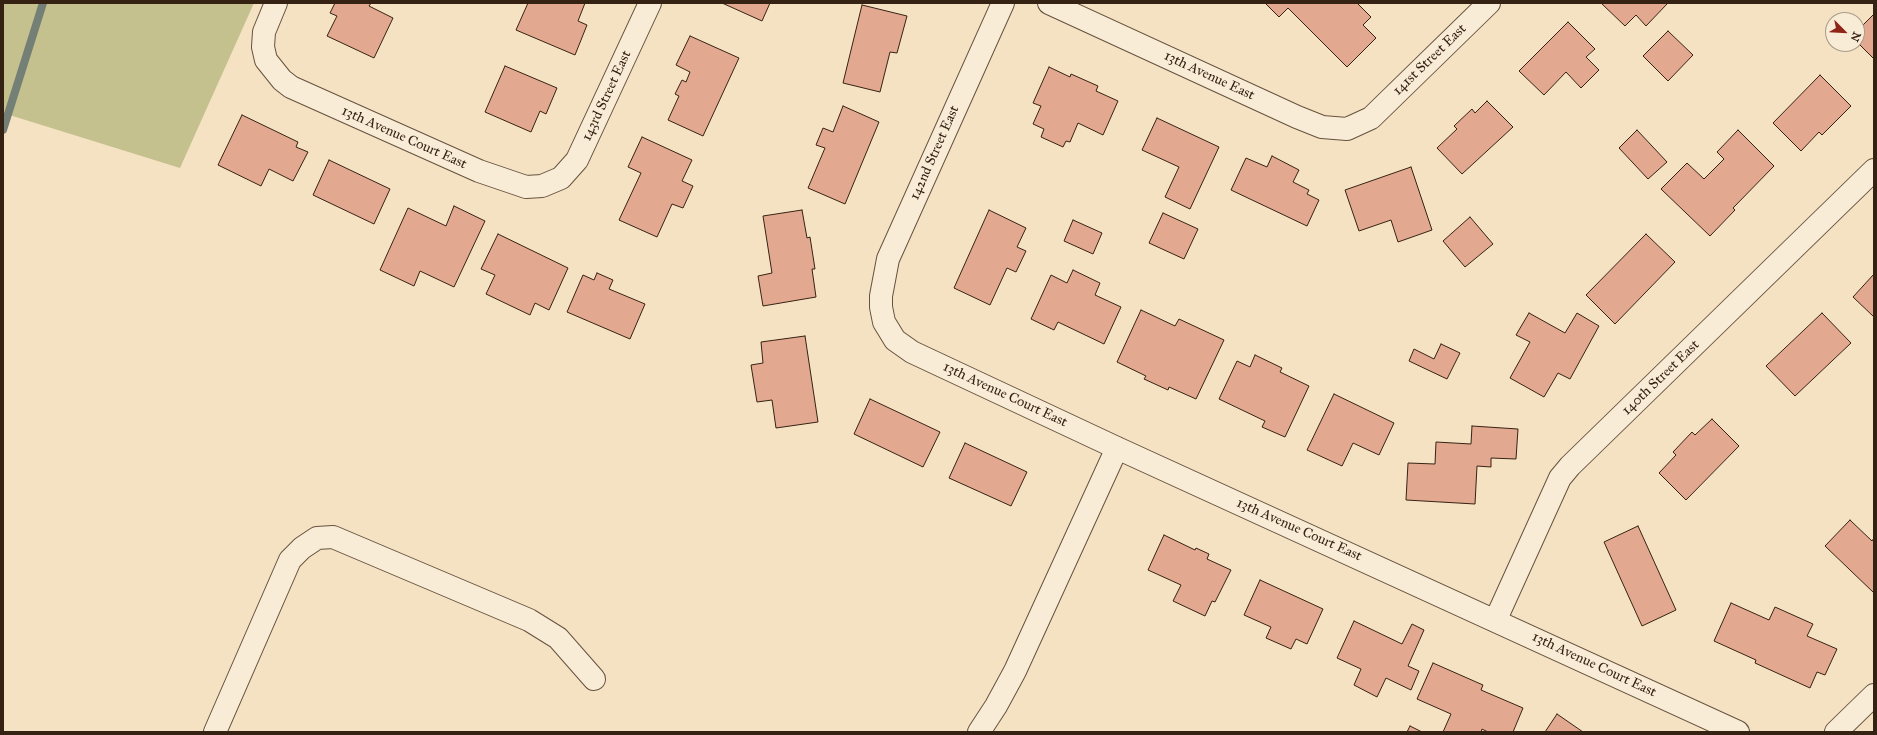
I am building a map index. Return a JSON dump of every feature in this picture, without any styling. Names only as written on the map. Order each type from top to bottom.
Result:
[{"type":"street","name":"13th Avenue Court East","points":[[276,3],[264,32],[263,47],[266,60],[282,80],[291,88],[479,171],[526,187],[542,186],[555,181]]},
{"type":"street","name":"143rd Street East","points":[[555,181],[570,170],[577,160],[650,3]]},
{"type":"street","name":"142nd Street East","points":[[881,307],[880,296],[888,259],[1003,3]]},
{"type":"street","name":"13th Avenue East","points":[[1049,3],[1297,117],[1322,126],[1347,129],[1371,118]]},
{"type":"street","name":"141st Street East","points":[[1371,118],[1489,3]]},
{"type":"street","name":"140th Street East","points":[[1496,620],[1560,478],[1570,466],[1874,170]]},
{"type":"street","name":"13th Avenue Court East","points":[[881,307],[884,322],[895,340],[912,352],[1117,448],[1496,620],[1738,732]]},
{"type":"street","points":[[978,732],[996,706],[1015,672],[1117,448]]},
{"type":"street","points":[[215,732],[290,560],[302,548],[317,538],[333,537],[529,620],[558,638],[594,679]]},
{"type":"street","points":[[1836,732],[1874,695]]},
{"type":"shaded area","points":[[3,3],[254,3],[180,168],[3,113]]},
{"type":"building","points":[[335,3],[371,3],[369,6],[393,18],[374,58],[327,36],[337,16],[330,13]]},
{"type":"building","points":[[528,3],[585,3],[578,21],[587,25],[575,55],[516,30]]},
{"type":"building","points":[[722,3],[770,3],[762,21]]},
{"type":"building","points":[[1265,3],[1357,3],[1371,17],[1363,25],[1376,38],[1347,67],[1288,8],[1279,17]]},
{"type":"building","points":[[1601,3],[1667,4],[1646,26],[1636,15],[1625,26]]},
{"type":"building","points":[[862,5],[907,16],[897,53],[890,52],[880,92],[843,83]]},
{"type":"building","points":[[1874,14],[1874,59],[1865,50],[1865,23]]},
{"type":"building","points":[[1568,22],[1595,49],[1586,57],[1599,70],[1581,88],[1566,72],[1544,95],[1519,71]]},
{"type":"building","points":[[1668,31],[1693,55],[1668,81],[1643,56]]},
{"type":"building","points":[[690,36],[739,58],[703,136],[668,120],[679,96],[675,94],[682,80],[686,82],[690,72],[676,65]]},
{"type":"building","points":[[505,66],[557,88],[546,114],[540,111],[531,132],[485,112]]},
{"type":"building","points":[[1049,67],[1070,77],[1071,74],[1098,86],[1096,91],[1118,101],[1103,135],[1078,123],[1070,142],[1066,141],[1063,147],[1041,137],[1044,129],[1033,124],[1041,106],[1033,103]]},
{"type":"building","points":[[1820,75],[1851,106],[1822,135],[1819,132],[1801,151],[1773,123]]},
{"type":"building","points":[[1487,101],[1513,127],[1462,174],[1437,148],[1457,129],[1454,126],[1472,109],[1475,113]]},
{"type":"building","points":[[843,106],[879,122],[845,204],[808,188],[825,148],[816,145],[823,128],[833,132]]},
{"type":"building","points":[[242,115],[298,142],[296,147],[308,152],[293,181],[269,169],[261,186],[218,165]]},
{"type":"building","points":[[1157,118],[1219,147],[1190,209],[1165,197],[1179,167],[1142,150]]},
{"type":"building","points":[[1637,130],[1667,162],[1648,179],[1619,148]]},
{"type":"building","points":[[1738,130],[1774,166],[1733,208],[1735,210],[1710,236],[1661,189],[1687,163],[1704,179],[1724,159],[1717,152]]},
{"type":"building","points":[[642,137],[692,160],[682,181],[693,186],[683,208],[672,204],[657,237],[619,220],[641,173],[628,167]]},
{"type":"building","points":[[1272,156],[1299,170],[1293,182],[1309,190],[1307,194],[1319,200],[1307,226],[1231,190],[1246,158],[1267,167]]},
{"type":"building","points":[[329,160],[390,189],[374,224],[313,195]]},
{"type":"building","points":[[1411,167],[1432,230],[1398,242],[1391,220],[1359,231],[1345,190]]},
{"type":"building","points":[[454,206],[485,221],[454,287],[420,271],[414,286],[380,270],[408,208],[446,226]]},
{"type":"building","points":[[802,210],[807,238],[810,237],[815,269],[812,269],[816,297],[763,306],[758,276],[772,273],[763,216]]},
{"type":"building","points":[[989,210],[1026,228],[1017,247],[1026,251],[1016,272],[1007,268],[990,305],[954,288]]},
{"type":"building","points":[[1163,213],[1198,229],[1184,259],[1149,243]]},
{"type":"building","points":[[1470,217],[1493,244],[1465,267],[1443,241]]},
{"type":"building","points":[[1073,220],[1102,233],[1093,254],[1064,241]]},
{"type":"building","points":[[498,234],[568,268],[549,310],[535,303],[530,315],[486,294],[495,275],[481,269]]},
{"type":"building","points":[[1646,234],[1675,262],[1615,324],[1586,295]]},
{"type":"building","points":[[1073,270],[1100,283],[1095,295],[1121,307],[1104,344],[1058,322],[1054,330],[1031,319],[1051,275],[1067,283]]},
{"type":"building","points":[[597,273],[613,280],[609,289],[645,304],[630,339],[567,312],[583,275],[594,280]]},
{"type":"building","points":[[1874,274],[1874,317],[1853,297]]},
{"type":"building","points":[[1141,310],[1175,326],[1179,319],[1224,340],[1196,399],[1169,387],[1168,390],[1144,379],[1146,376],[1117,362]]},
{"type":"building","points":[[1529,313],[1565,333],[1577,313],[1599,326],[1570,379],[1558,373],[1544,397],[1510,378],[1530,342],[1516,335]]},
{"type":"building","points":[[1822,313],[1851,343],[1795,396],[1766,366]]},
{"type":"building","points":[[805,336],[818,422],[776,428],[772,400],[757,402],[751,365],[763,363],[761,342]]},
{"type":"building","points":[[1441,344],[1460,353],[1447,379],[1409,361],[1414,349],[1434,359]]},
{"type":"building","points":[[1255,355],[1282,368],[1280,372],[1309,386],[1285,437],[1262,427],[1265,421],[1219,399],[1237,361],[1250,367]]},
{"type":"building","points":[[1334,394],[1394,423],[1379,455],[1353,443],[1342,466],[1307,450]]},
{"type":"building","points":[[870,399],[940,432],[923,467],[854,434]]},
{"type":"building","points":[[1712,419],[1739,446],[1686,500],[1659,473],[1676,455],[1673,452],[1692,432],[1695,435]]},
{"type":"building","points":[[1472,426],[1518,429],[1516,459],[1491,458],[1491,467],[1477,466],[1475,504],[1406,500],[1408,463],[1435,464],[1436,442],[1471,444]]},
{"type":"building","points":[[965,443],[1027,472],[1011,506],[949,478]]},
{"type":"building","points":[[1850,520],[1872,541],[1874,538],[1874,593],[1825,546]]},
{"type":"building","points":[[1638,526],[1676,610],[1642,626],[1604,542]]},
{"type":"building","points":[[1164,535],[1195,550],[1196,548],[1209,554],[1207,559],[1231,570],[1215,602],[1212,601],[1205,616],[1173,601],[1181,585],[1148,570]]},
{"type":"building","points":[[1260,580],[1323,609],[1307,644],[1296,639],[1291,649],[1266,638],[1271,627],[1244,615]]},
{"type":"building","points":[[1731,603],[1769,620],[1775,607],[1813,624],[1807,636],[1837,649],[1825,675],[1817,672],[1810,688],[1755,663],[1756,660],[1714,641]]},
{"type":"building","points":[[1354,621],[1402,644],[1412,624],[1424,630],[1408,666],[1419,671],[1411,690],[1386,678],[1377,697],[1354,685],[1361,669],[1337,658]]},
{"type":"building","points":[[1433,663],[1483,685],[1481,690],[1523,708],[1513,732],[1488,732],[1482,729],[1481,732],[1443,732],[1451,714],[1417,699]]},
{"type":"building","points":[[1557,714],[1583,732],[1545,732]]},
{"type":"building","points":[[1410,726],[1422,732],[1407,732]]},
{"type":"waterway","points":[[3,130],[43,3]]}]
